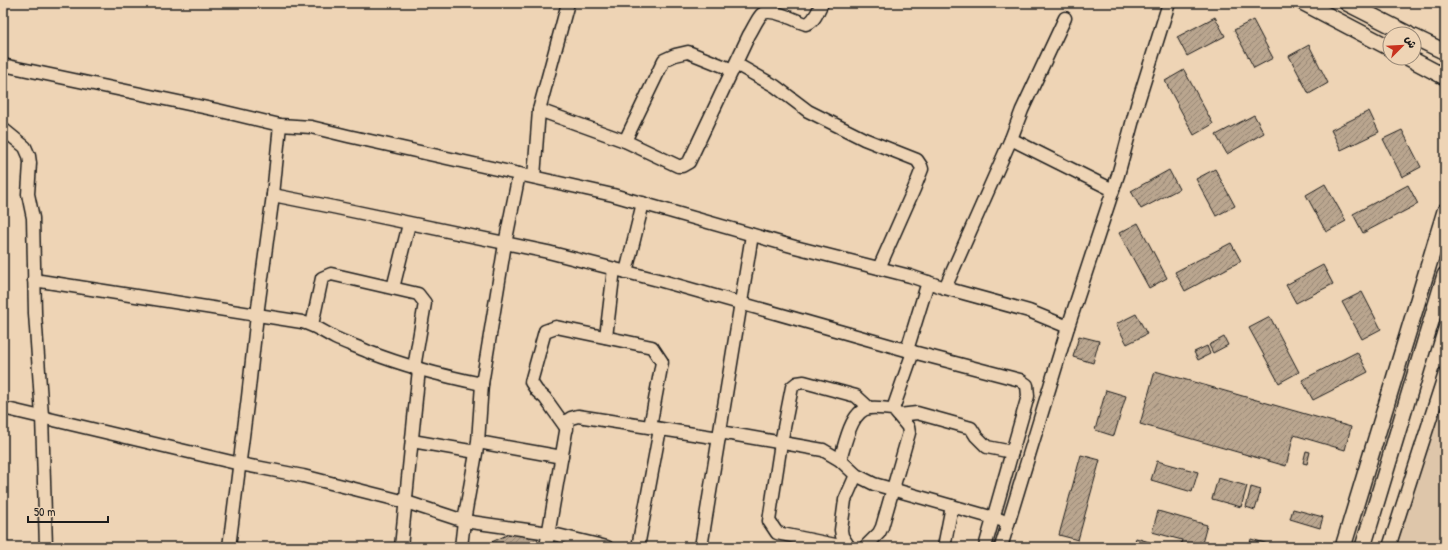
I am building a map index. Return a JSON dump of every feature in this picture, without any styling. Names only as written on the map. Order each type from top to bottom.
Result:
[{"type":"main road","points":[[1304,3],[1382,44]]},
{"type":"main road","points":[[1347,3],[1392,26]]},
{"type":"main road","points":[[1422,41],[1445,52]]},
{"type":"main road","points":[[1422,65],[1445,77]]},
{"type":"main road","points":[[1343,547],[1445,211]]},
{"type":"main road","points":[[1363,547],[1445,275]]},
{"type":"street","points":[[534,177],[539,110],[568,3]]},
{"type":"street","points":[[539,110],[625,141],[678,166],[685,165],[689,162],[749,35],[761,15],[775,12],[806,24],[812,21],[822,3]]},
{"type":"street","points":[[1001,547],[1068,327],[1114,190],[1137,105],[1169,3]]},
{"type":"street","points":[[945,288],[1011,139],[1022,110],[1065,18]]},
{"type":"street","points":[[625,141],[664,60],[675,55],[688,52],[734,67],[775,86],[808,111],[864,139],[920,162],[922,169],[879,268]]},
{"type":"street","points":[[3,65],[280,125],[327,130],[348,136],[589,189],[795,247],[879,268],[1029,311],[1068,327]]},
{"type":"street","points":[[229,547],[257,315],[274,195],[280,125]]},
{"type":"street","points":[[3,129],[25,147],[30,163],[28,194],[34,218],[35,313],[42,416],[46,547]]},
{"type":"street","points":[[1011,139],[1114,190]]},
{"type":"street","points":[[461,547],[477,447],[482,384],[505,244],[519,174]]},
{"type":"street","points":[[274,195],[333,206],[409,224],[548,252],[1020,380],[1027,385],[1028,396],[985,547]]},
{"type":"street","points":[[626,272],[643,203]]},
{"type":"street","points":[[393,288],[409,224]]},
{"type":"street","points":[[701,547],[752,234]]},
{"type":"street","points":[[606,337],[614,269]]},
{"type":"street","points":[[312,325],[322,278],[331,274],[418,294],[425,303],[416,368],[412,441],[401,547]]},
{"type":"street","points":[[34,280],[312,325],[336,338],[371,353],[432,374],[482,384]]},
{"type":"street","points":[[896,412],[928,282]]},
{"type":"street","points":[[567,429],[531,382],[545,331],[556,327],[652,347],[662,362],[655,428],[638,547]]},
{"type":"street","points":[[1389,547],[1445,373]]},
{"type":"street","points":[[845,547],[777,533],[769,521],[780,443],[792,387],[797,383],[804,382],[856,396],[869,408]]},
{"type":"street","points":[[3,408],[240,464],[302,476],[406,502],[464,521],[549,532],[607,547]]},
{"type":"street","points":[[840,460],[850,427],[859,412],[869,408],[917,413],[971,428],[976,436],[987,447],[1012,452]]},
{"type":"street","points":[[865,547],[879,533],[909,433],[908,427],[896,412]]},
{"type":"street","points":[[546,547],[568,420],[578,416],[655,428],[719,435],[823,450],[840,460],[856,475],[874,484],[1008,522]]},
{"type":"street","points":[[412,441],[562,457]]},
{"type":"street","points":[[849,547],[842,536],[841,530],[845,500],[856,475]]},
{"type":"street","points":[[944,547],[952,506]]},
{"type":"shaded area","points":[[1445,395],[1445,547],[1396,547]]},
{"type":"building","points":[[1215,17],[1225,36],[1187,56],[1177,37]]},
{"type":"building","points":[[1253,20],[1273,58],[1254,68],[1234,30]]},
{"type":"building","points":[[1309,45],[1328,83],[1309,94],[1289,56]]},
{"type":"building","points":[[1184,70],[1213,124],[1194,135],[1165,81]]},
{"type":"building","points":[[1369,111],[1379,132],[1341,150],[1331,130]]},
{"type":"building","points":[[1254,115],[1264,133],[1227,154],[1216,135]]},
{"type":"building","points":[[1402,130],[1421,167],[1402,177],[1383,139]]},
{"type":"building","points":[[1215,169],[1235,206],[1216,216],[1196,179]]},
{"type":"building","points":[[1169,170],[1179,189],[1141,209],[1131,191]]},
{"type":"building","points":[[1325,184],[1346,221],[1326,232],[1306,195]]},
{"type":"building","points":[[1408,185],[1418,204],[1363,233],[1353,214]]},
{"type":"building","points":[[1138,223],[1167,278],[1149,288],[1119,233]]},
{"type":"building","points":[[1231,243],[1241,261],[1185,291],[1175,272]]},
{"type":"building","points":[[1323,265],[1333,284],[1296,303],[1286,285]]},
{"type":"building","points":[[1362,292],[1381,329],[1362,339],[1342,302]]},
{"type":"building","points":[[1136,314],[1147,334],[1127,344],[1116,324]]},
{"type":"building","points":[[1270,317],[1299,372],[1279,383],[1249,328]]},
{"type":"building","points":[[1079,336],[1099,341],[1093,363],[1073,357]]},
{"type":"building","points":[[1224,337],[1228,345],[1213,353],[1209,345]]},
{"type":"building","points":[[1207,346],[1210,354],[1198,360],[1194,352]]},
{"type":"building","points":[[1357,352],[1368,372],[1313,400],[1302,380]]},
{"type":"building","points":[[1155,371],[1351,427],[1345,450],[1294,435],[1286,466],[1140,424]]},
{"type":"building","points":[[1106,390],[1126,396],[1114,436],[1095,430]]},
{"type":"building","points":[[1306,451],[1310,452],[1307,464],[1303,463]]},
{"type":"building","points":[[1081,455],[1100,460],[1078,540],[1059,535]]},
{"type":"building","points":[[1157,461],[1198,472],[1192,492],[1151,480]]},
{"type":"building","points":[[1218,478],[1247,486],[1241,507],[1212,499]]},
{"type":"building","points":[[1251,487],[1261,490],[1255,510],[1246,507]]},
{"type":"building","points":[[1293,509],[1323,517],[1320,528],[1290,519]]},
{"type":"building","points":[[1158,511],[1207,525],[1201,547],[1180,547],[1182,540],[1152,532]]},
{"type":"building","points":[[511,533],[538,538],[536,547],[481,547]]},
{"type":"building","points":[[1136,538],[1156,544],[1155,547],[1133,547]]},
{"type":"building","points":[[1251,539],[1272,545],[1271,547],[1249,547]]}]
